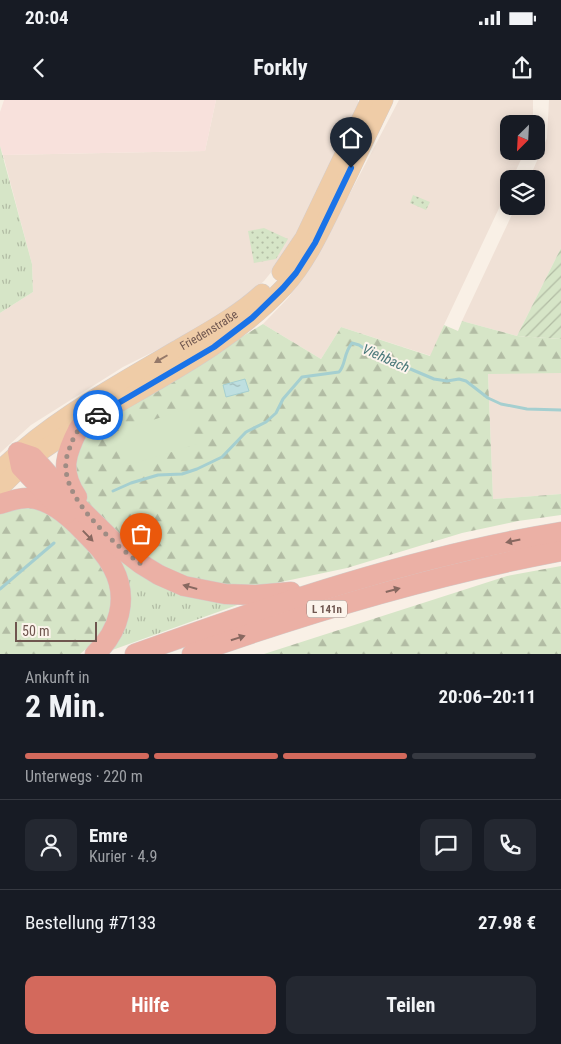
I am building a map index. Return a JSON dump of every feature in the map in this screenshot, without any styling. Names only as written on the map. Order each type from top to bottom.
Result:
[{"type":"highway","points":[[79,428],[68,452],[66,470],[73,492],[92,520]]},
{"type":"highway","points":[[24,459],[66,514],[102,551],[116,573],[120,588],[121,606],[117,622],[110,638],[95,654]]},
{"type":"highway","points":[[24,459],[70,499],[119,547],[159,576],[184,586],[211,592],[242,595],[325,589]]},
{"type":"highway","points":[[0,504],[30,498],[42,501],[66,514]]},
{"type":"highway","name":"L 141n","points":[[135,654],[325,589],[461,552],[561,532]]},
{"type":"highway","name":"L 141n","points":[[192,654],[282,623],[375,595],[464,571],[561,551]]},
{"type":"main road","name":"Friedenstraße","points":[[24,459],[87,402],[204,334],[251,304],[273,283],[304,238],[370,100]]},
{"type":"main road","name":"Friedenstraße","points":[[24,459],[214,347],[252,318],[283,288],[296,273],[315,243],[384,100]]},
{"type":"main road","points":[[0,470],[24,459]]},
{"type":"main road","points":[[0,488],[24,459]]},
{"type":"shaded area","points":[[4,100],[216,100],[205,151],[3,155],[0,146],[0,112]]},
{"type":"shaded area","points":[[216,100],[358,100],[359,105],[294,244],[264,281],[244,299],[197,330],[123,367],[31,425],[0,453],[0,313],[33,292],[32,264],[3,155],[205,151]]},
{"type":"shaded area","points":[[399,100],[533,100],[533,115],[500,115],[500,160],[521,160],[516,170],[500,170],[500,206],[431,356],[341,327],[321,359],[263,324],[289,297],[327,237]]},
{"type":"shaded area","points":[[549,100],[561,100],[561,248],[517,336],[462,321],[512,215],[545,215],[545,170],[533,170],[537,160],[545,160],[545,143],[547,138]]},
{"type":"shaded area","points":[[488,373],[561,373],[561,494],[493,499]]},
{"type":"green space","points":[[0,146],[32,264],[33,292],[0,313]]},
{"type":"green space","points":[[413,195],[430,202],[426,210],[410,203]]},
{"type":"green space","points":[[264,228],[288,239],[276,259],[254,263],[248,231]]},
{"type":"green space","points":[[561,248],[561,339],[517,336]]},
{"type":"green space","points":[[462,321],[517,336],[561,339],[561,373],[488,374],[493,499],[561,494],[561,515],[518,521],[462,533],[347,568],[262,586],[225,586],[189,579],[155,564],[131,548],[84,501],[70,470],[87,431],[263,324],[321,359],[341,327],[430,356],[444,325],[458,331]]},
{"type":"green space","points":[[187,409],[197,444],[123,467],[112,433]]},
{"type":"green space","points":[[43,476],[254,599],[104,653]]},
{"type":"green space","points":[[7,506],[49,508],[96,556],[106,574],[112,599],[110,612],[100,634],[80,654],[0,654],[0,510]]},
{"type":"green space","points":[[561,566],[561,654],[264,654],[507,576]]},
{"type":"water","points":[[245,379],[249,391],[226,397],[223,385]]},
{"type":"waterway","name":"Viehbach","points":[[113,491],[131,483],[158,475],[182,474],[222,457],[246,432],[266,422],[276,413],[283,399],[302,377],[339,372],[352,343],[434,379],[447,381],[459,379],[466,381],[488,398],[501,404],[527,409],[561,410]]},
{"type":"waterway","name":"Viehbach","points":[[0,589],[54,543]]},
{"type":"way so far","points":[[98,415],[79,428],[70,445],[65,467],[67,477],[73,492],[92,520],[119,547],[141,564]]},
{"type":"route","points":[[98,415],[214,347],[252,318],[283,288],[296,273],[315,243],[351,168]]}]
